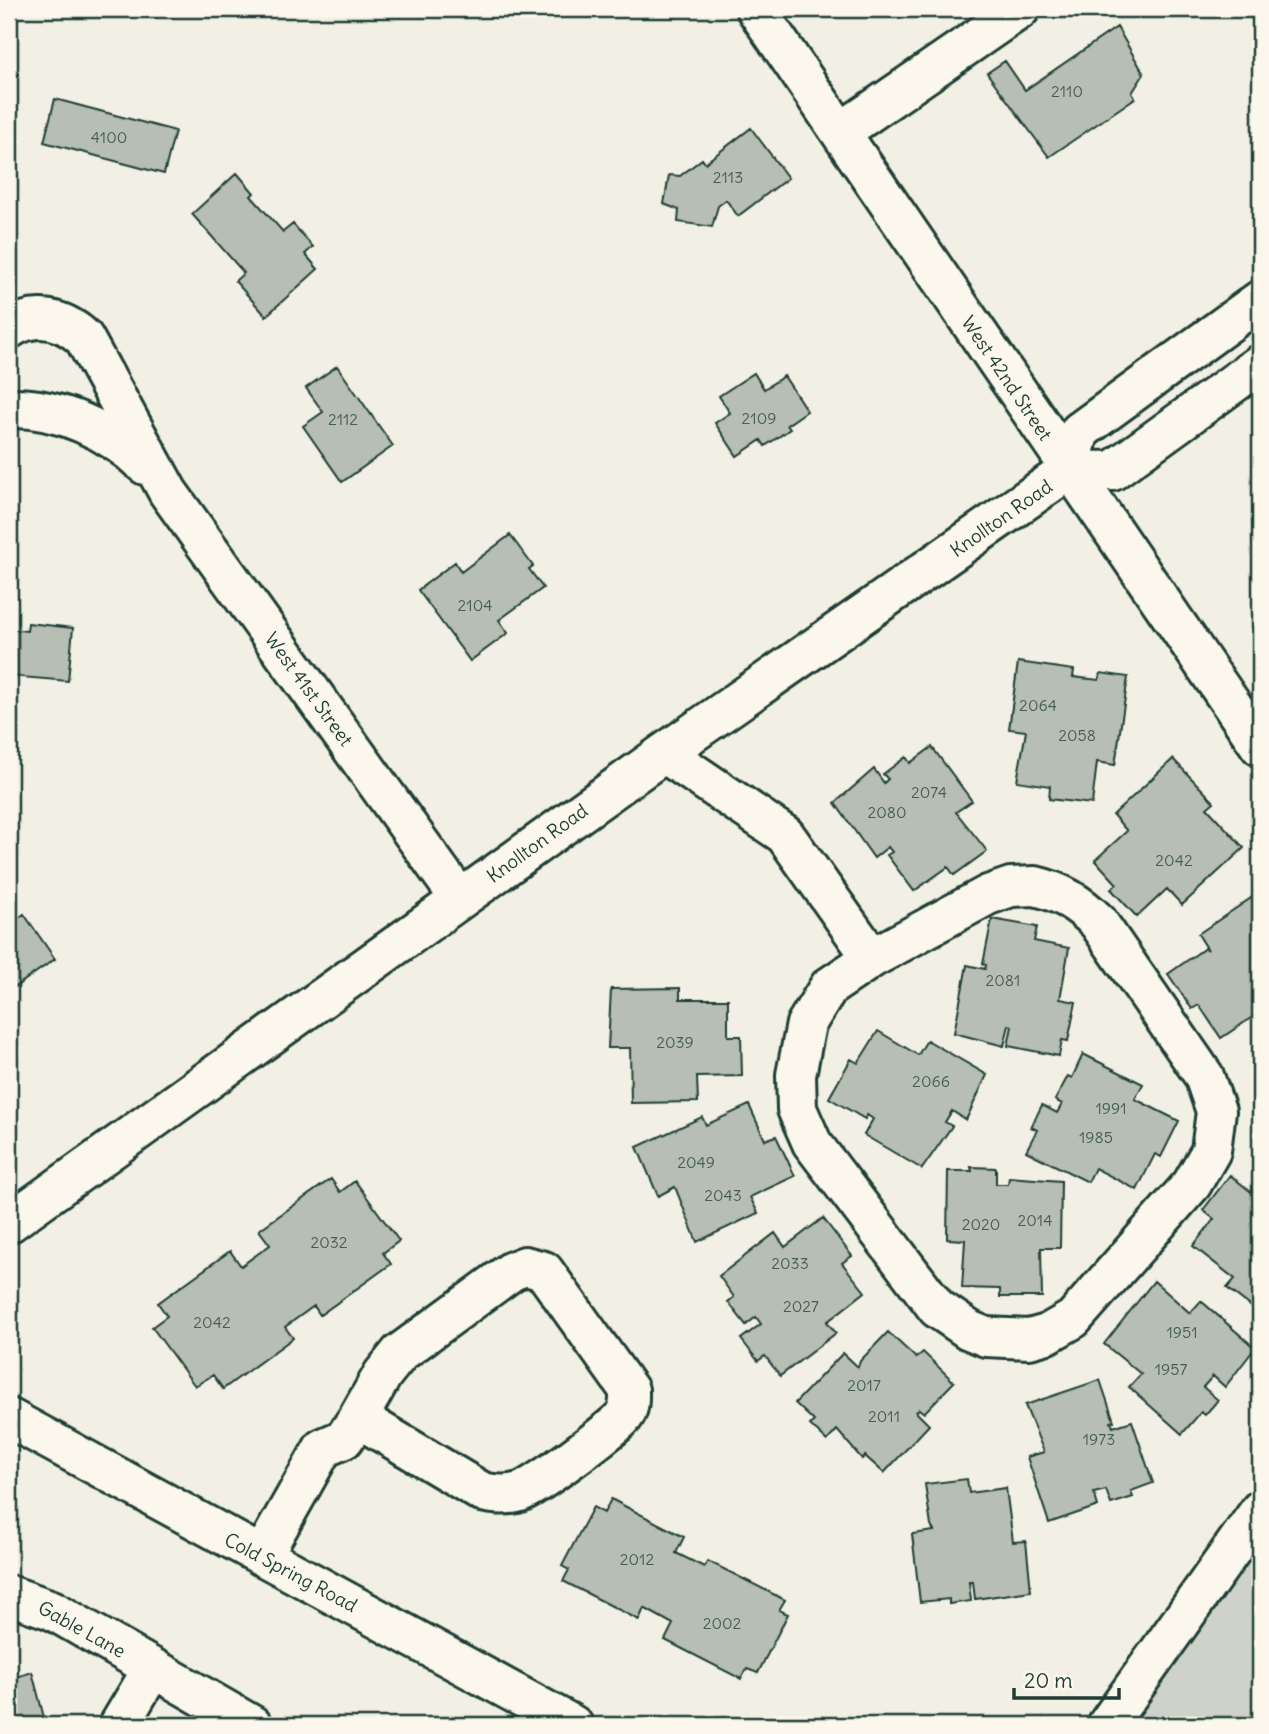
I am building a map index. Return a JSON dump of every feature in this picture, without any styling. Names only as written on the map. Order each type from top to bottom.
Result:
[{"type":"street","name":"West 42nd Street","points":[[756,9],[1260,746]]},
{"type":"street","points":[[841,132],[1020,9]]},
{"type":"street","name":"Knollton Road","points":[[1069,470],[1080,431],[1260,300]]},
{"type":"street","name":"West 41st Street","points":[[9,329],[22,321],[42,318],[65,324],[84,338],[167,492],[460,899]]},
{"type":"street","name":"Knollton Road","points":[[9,1223],[664,752],[1069,470],[1112,471],[1260,364]]},
{"type":"street","name":"West 41st Street","points":[[9,408],[52,412],[105,433],[162,479]]},
{"type":"street","points":[[664,752],[785,835],[872,958]]},
{"type":"street","points":[[1035,886],[1059,892],[1080,904],[1098,922],[1204,1076],[1216,1111],[1214,1137],[1201,1173],[1081,1312],[1047,1334],[1020,1339],[986,1337],[969,1330],[937,1307],[811,1143],[797,1108],[796,1075],[806,1024],[822,995],[837,980],[872,958],[988,895],[1011,887],[1035,886]]},
{"type":"street","points":[[273,1562],[323,1448],[351,1429],[383,1374],[414,1341],[512,1270],[525,1266],[544,1271],[629,1390],[628,1408],[621,1419],[537,1483],[519,1493],[498,1495],[482,1492],[351,1429]]},
{"type":"street","name":"Cold Spring Road","points":[[9,1418],[573,1725]]},
{"type":"street","points":[[1107,1725],[1260,1510]]},
{"type":"street","name":"Gable Lane","points":[[9,1595],[52,1610],[252,1725]]},
{"type":"street","points":[[120,1725],[152,1668]]},
{"type":"shaded area","points":[[1260,1533],[1260,1725],[1125,1725]]},
{"type":"building","points":[[1117,27],[1144,74],[1132,93],[1135,98],[1049,157],[987,73],[1005,61],[1025,90]]},
{"type":"building","points":[[55,99],[175,131],[164,174],[44,142]]},
{"type":"building","points":[[751,128],[788,178],[738,216],[726,200],[718,206],[712,227],[678,222],[679,210],[664,204],[669,175],[680,176],[702,159],[705,163]]},
{"type":"building","points":[[237,173],[254,193],[251,196],[283,232],[293,224],[313,247],[305,254],[318,269],[266,316],[235,281],[244,273],[192,214]]},
{"type":"building","points":[[337,366],[393,446],[342,482],[303,426],[323,412],[306,388]]},
{"type":"building","points":[[754,373],[764,389],[784,376],[807,411],[787,425],[790,429],[765,446],[761,440],[737,456],[715,423],[730,413],[719,396]]},
{"type":"building","points":[[510,535],[533,566],[529,569],[543,588],[499,620],[508,633],[470,661],[418,590],[455,562],[461,572]]},
{"type":"building","points":[[28,623],[73,628],[68,681],[10,676],[9,685],[9,629],[27,631]]},
{"type":"building","points":[[1018,662],[1074,670],[1073,677],[1099,680],[1101,673],[1128,677],[1115,765],[1097,762],[1092,804],[1049,799],[1050,786],[1017,781],[1026,731],[1009,729]]},
{"type":"building","points":[[932,747],[972,801],[956,812],[987,851],[954,875],[948,867],[914,891],[887,855],[892,852],[888,847],[874,858],[835,803],[874,769],[884,783],[888,779],[883,774],[906,757],[910,763]]},
{"type":"building","points":[[1173,759],[1214,802],[1207,808],[1244,848],[1182,905],[1167,889],[1137,917],[1111,889],[1117,884],[1095,860],[1127,831],[1113,815]]},
{"type":"building","points":[[1257,894],[1260,899],[1260,1009],[1259,1006],[1254,1009],[1257,1014],[1221,1038],[1199,1005],[1192,1009],[1168,974],[1205,948],[1208,950],[1198,934]]},
{"type":"building","points":[[24,914],[55,959],[15,987],[9,978],[9,925]]},
{"type":"building","points":[[992,919],[1037,927],[1034,941],[1069,948],[1060,999],[1076,1002],[1068,1041],[1062,1040],[1059,1056],[1008,1046],[1012,1026],[1009,1025],[1004,1046],[954,1033],[967,965],[985,969],[986,965],[983,964]]},
{"type":"building","points":[[680,988],[680,999],[728,999],[728,1036],[741,1036],[742,1076],[697,1077],[698,1102],[631,1103],[630,1048],[608,1048],[611,989]]},
{"type":"building","points":[[878,1031],[918,1055],[927,1040],[987,1075],[966,1120],[952,1111],[945,1122],[952,1126],[922,1169],[864,1135],[873,1119],[867,1115],[865,1119],[829,1098],[851,1059],[858,1063]]},
{"type":"building","points":[[1083,1054],[1143,1084],[1135,1099],[1179,1121],[1161,1157],[1155,1154],[1137,1190],[1095,1168],[1088,1182],[1026,1151],[1037,1130],[1031,1127],[1042,1105],[1057,1113],[1062,1104],[1055,1100],[1068,1076],[1072,1078]]},
{"type":"building","points":[[1260,1078],[1260,1102],[1251,1082]]},
{"type":"building","points":[[749,1105],[765,1140],[776,1136],[795,1176],[750,1197],[758,1213],[697,1242],[675,1187],[658,1196],[637,1147],[702,1117],[706,1125]]},
{"type":"building","points":[[971,1167],[996,1168],[996,1184],[1008,1184],[1009,1177],[1061,1181],[1060,1248],[1041,1248],[1042,1297],[1000,1297],[1000,1289],[962,1288],[965,1240],[947,1239],[948,1171],[972,1171]]},
{"type":"building","points":[[1230,1175],[1260,1199],[1260,1307],[1257,1311],[1227,1288],[1235,1279],[1193,1246],[1214,1219],[1203,1210]]},
{"type":"building","points":[[331,1179],[340,1192],[355,1181],[399,1241],[383,1253],[391,1264],[320,1315],[314,1306],[285,1327],[293,1338],[223,1389],[213,1375],[195,1386],[152,1327],[167,1316],[158,1303],[230,1251],[241,1266],[270,1245],[259,1230]]},
{"type":"building","points":[[823,1218],[852,1256],[842,1263],[865,1292],[827,1322],[836,1333],[780,1376],[765,1356],[758,1361],[741,1339],[761,1324],[756,1317],[746,1325],[728,1302],[734,1297],[719,1276],[775,1233],[785,1247]]},
{"type":"building","points":[[1154,1281],[1190,1313],[1201,1301],[1255,1348],[1225,1387],[1213,1376],[1203,1387],[1218,1400],[1205,1415],[1201,1412],[1182,1434],[1129,1387],[1141,1374],[1104,1344]]},
{"type":"building","points":[[888,1332],[916,1358],[923,1352],[954,1382],[924,1413],[919,1409],[916,1412],[929,1425],[884,1473],[865,1456],[862,1459],[837,1430],[827,1441],[810,1425],[814,1421],[795,1403],[843,1353],[858,1367],[860,1361]]},
{"type":"building","points":[[1100,1380],[1114,1421],[1111,1422],[1113,1427],[1132,1421],[1153,1483],[1131,1491],[1133,1497],[1111,1504],[1106,1490],[1094,1493],[1098,1506],[1049,1523],[1027,1457],[1044,1452],[1025,1405]]},
{"type":"building","points":[[967,1479],[969,1493],[1006,1488],[1013,1542],[1026,1541],[1031,1591],[975,1599],[973,1582],[969,1582],[971,1601],[949,1604],[949,1599],[920,1602],[912,1534],[934,1531],[925,1484]]},
{"type":"building","points":[[611,1499],[684,1537],[676,1553],[704,1567],[708,1561],[785,1600],[779,1610],[788,1614],[758,1673],[747,1669],[741,1679],[665,1640],[673,1624],[644,1608],[639,1620],[563,1581],[569,1570],[562,1566],[593,1507],[604,1513]]},
{"type":"building","points":[[9,1663],[13,1678],[32,1672],[46,1725],[9,1725]]}]
